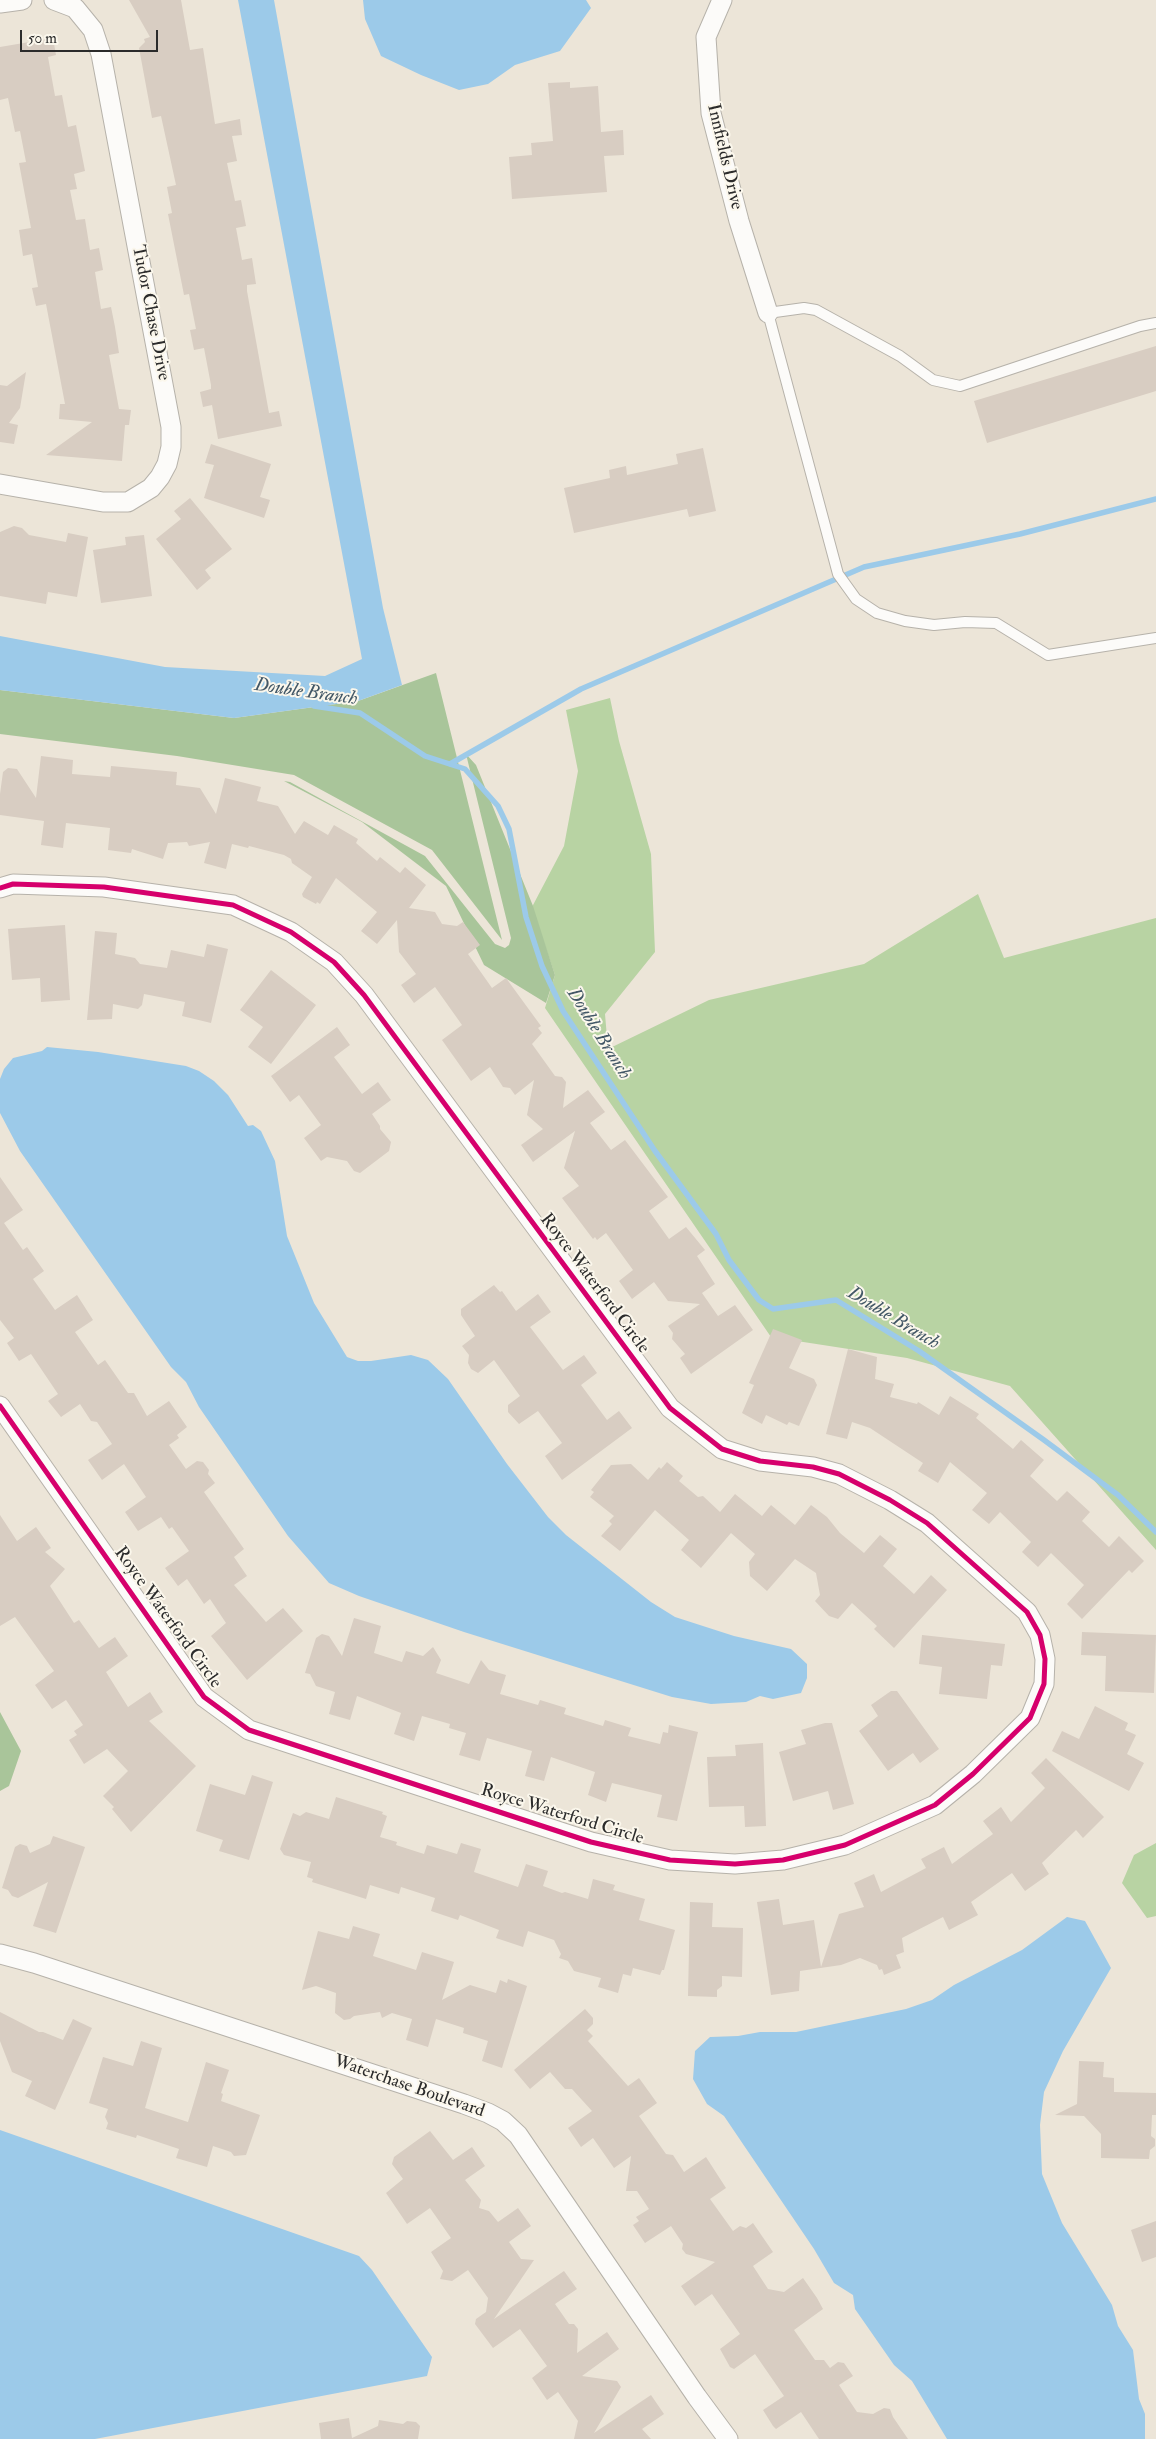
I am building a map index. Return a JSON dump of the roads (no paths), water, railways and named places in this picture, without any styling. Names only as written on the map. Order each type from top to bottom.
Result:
[{"type":"street","points":[[0,3],[22,0]]},
{"type":"street","name":"Tudor Chase Drive","points":[[0,484],[103,502],[128,502],[151,488],[160,477],[167,464],[171,447],[171,427],[101,54],[93,30],[75,8],[54,0]]},
{"type":"street","name":"Innfields Drive","points":[[722,0],[706,37],[711,113],[739,220],[768,313]]},
{"type":"street","name":"Royce Waterford Circle","points":[[0,888],[13,884],[104,886],[233,905],[291,932],[334,962],[364,995],[670,1408],[722,1449],[760,1461],[813,1468],[839,1474],[890,1500],[927,1523],[1026,1612],[1040,1635],[1045,1659],[1044,1684],[1030,1718],[973,1774],[935,1805],[845,1845],[783,1860],[735,1864],[670,1860],[591,1842],[249,1730],[212,1702],[199,1689],[0,1406]]},
{"type":"street","name":"Waterchase Boulevard","points":[[0,1954],[34,1963],[455,2101],[488,2113],[503,2122],[518,2135],[691,2389],[728,2439]]},
{"type":"lane","points":[[1156,323],[960,386],[933,380],[900,356],[816,310],[804,308],[768,313],[838,574],[856,599],[877,613],[905,621],[934,625],[965,622],[996,624],[1048,655],[1156,638]]},
{"type":"water","points":[[238,0],[274,0],[383,608],[402,685],[358,701],[234,718],[0,690],[0,636],[165,667],[325,676],[362,659]]},
{"type":"water","points":[[363,0],[586,0],[591,8],[560,51],[515,65],[488,84],[459,90],[381,56],[365,19]]},
{"type":"water","points":[[47,1047],[98,1052],[186,1066],[199,1071],[214,1081],[228,1095],[248,1126],[253,1125],[261,1131],[275,1161],[287,1236],[314,1303],[347,1357],[358,1361],[371,1361],[411,1355],[428,1360],[448,1379],[507,1464],[548,1517],[566,1535],[651,1602],[675,1617],[734,1636],[791,1649],[807,1664],[807,1678],[801,1693],[773,1699],[760,1696],[746,1702],[711,1704],[672,1697],[464,1632],[359,1596],[329,1583],[288,1536],[199,1407],[186,1382],[171,1367],[20,1151],[0,1113],[0,1079],[4,1069],[13,1058],[42,1051]]},
{"type":"water","points":[[1067,1917],[1085,1921],[1111,1968],[1063,2051],[1044,2092],[1040,2125],[1042,2174],[1062,2223],[1112,2305],[1118,2326],[1133,2350],[1139,2399],[1145,2414],[1145,2439],[947,2439],[912,2381],[894,2365],[855,2309],[853,2295],[834,2283],[814,2249],[724,2116],[707,2104],[693,2079],[695,2051],[710,2037],[738,2036],[760,2032],[796,2032],[906,2009],[932,2000],[954,1985],[1022,1950]]},
{"type":"water","points":[[0,2130],[359,2256],[372,2270],[432,2357],[427,2376],[95,2439],[0,2439]]},
{"type":"waterway","points":[[450,764],[581,689],[864,567],[1020,534],[1156,499]]},
{"type":"waterway","name":"Double Branch","points":[[314,706],[360,713],[425,756],[465,769],[498,806],[509,829],[526,917],[542,966],[563,1011],[655,1151],[716,1234],[729,1260],[759,1300],[773,1309],[836,1300],[919,1351],[1044,1440],[1118,1495],[1156,1532]]}]
